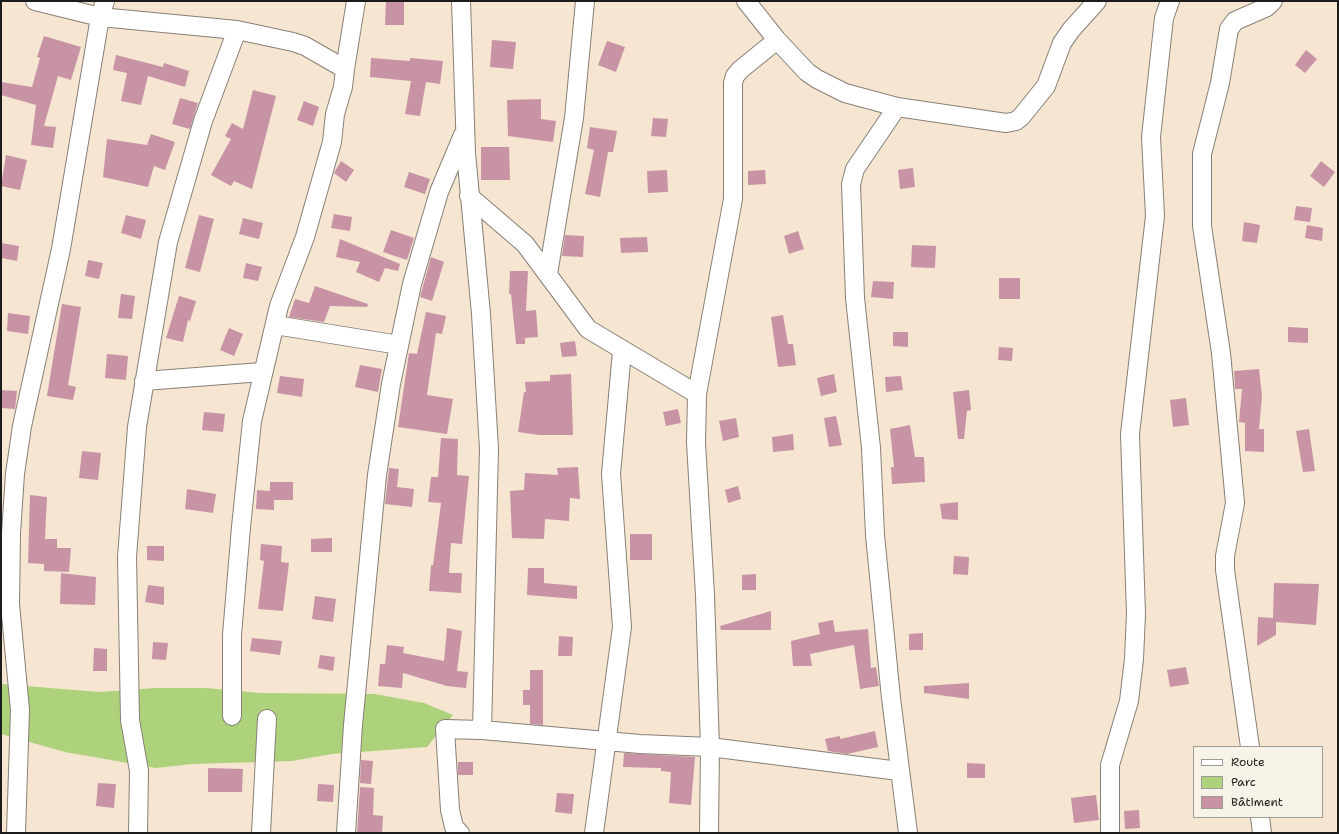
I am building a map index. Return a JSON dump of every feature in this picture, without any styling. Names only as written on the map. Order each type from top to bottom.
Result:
[{"type":"street","points":[[34,1],[102,9],[237,30],[293,42],[304,46],[345,69]]},
{"type":"street","points":[[232,716],[232,635],[252,421],[260,388],[262,372],[279,306],[305,237],[332,142],[335,114],[343,87],[356,1]]},
{"type":"street","points":[[461,1],[465,131],[469,196],[480,314],[489,449],[482,730]]},
{"type":"street","points":[[548,274],[574,118],[585,1]]},
{"type":"street","points":[[746,1],[777,40],[807,72],[817,79],[845,92],[897,107],[1006,123],[1016,121],[1046,86],[1062,43],[1071,30],[1097,1]]},
{"type":"street","points":[[1110,833],[1110,770],[1129,701],[1134,659],[1136,606],[1130,434],[1155,216],[1151,137],[1164,18],[1170,1]]},
{"type":"street","points":[[1250,746],[1225,570],[1225,556],[1235,503],[1221,353],[1202,226],[1202,154],[1220,83],[1229,30],[1235,21],[1268,7],[1274,1]]},
{"type":"street","points":[[16,833],[20,710],[10,604],[11,533],[15,474],[22,426],[61,249],[102,9]]},
{"type":"street","points":[[138,833],[138,771],[130,720],[127,557],[137,427],[168,242],[203,121],[237,30]]},
{"type":"street","points":[[709,833],[710,747],[705,595],[696,443],[697,394],[733,199],[733,82],[735,76],[740,70],[777,40]]},
{"type":"street","points":[[897,107],[855,169],[851,184],[855,298],[871,448],[875,535],[899,771],[908,833]]},
{"type":"street","points":[[346,833],[353,726],[377,475],[399,345],[412,284],[439,192],[465,131]]},
{"type":"street","points":[[469,196],[520,237],[588,329],[622,351],[697,394]]},
{"type":"street","points":[[275,325],[399,345]]},
{"type":"street","points":[[594,833],[605,742],[622,627],[611,474],[622,351]]},
{"type":"street","points":[[144,381],[262,372]]},
{"type":"street","points":[[261,833],[267,719]]},
{"type":"street","points":[[460,833],[454,827],[450,810],[445,729],[482,730],[605,742],[710,747],[899,771]]},
{"type":"street","points":[[1260,818],[1262,833]]},
{"type":"green space","points":[[1,684],[99,692],[155,688],[206,688],[260,693],[375,694],[424,703],[453,715],[427,747],[332,754],[292,761],[192,764],[156,768],[65,752],[1,734]]},
{"type":"building","points":[[386,1],[404,1],[404,25],[385,25]]},
{"type":"building","points":[[44,36],[81,47],[71,80],[58,76],[44,126],[56,127],[53,148],[31,145],[36,105],[1,95],[1,82],[32,87],[40,58],[37,57]]},
{"type":"building","points":[[492,40],[516,42],[513,69],[490,67]]},
{"type":"building","points":[[607,41],[625,47],[616,72],[598,65]]},
{"type":"building","points":[[1306,50],[1317,59],[1305,73],[1295,65]]},
{"type":"building","points":[[116,55],[163,67],[164,63],[189,71],[185,87],[148,76],[141,105],[121,101],[127,73],[113,70]]},
{"type":"building","points":[[371,58],[410,61],[410,58],[443,61],[440,84],[426,82],[420,116],[405,114],[411,81],[370,77]]},
{"type":"building","points":[[253,90],[276,96],[252,189],[234,181],[231,186],[211,175],[231,139],[225,136],[232,123],[243,129]]},
{"type":"building","points":[[180,98],[198,103],[190,129],[172,124]]},
{"type":"building","points":[[541,99],[541,119],[556,121],[553,142],[508,136],[507,100]]},
{"type":"building","points":[[304,101],[319,107],[313,126],[297,120]]},
{"type":"building","points":[[653,118],[668,119],[666,137],[651,136]]},
{"type":"building","points":[[590,127],[617,131],[613,152],[608,152],[600,197],[585,194],[594,150],[587,148]]},
{"type":"building","points":[[151,134],[175,142],[165,170],[154,166],[148,187],[103,177],[107,139],[147,145]]},
{"type":"building","points":[[481,147],[509,147],[510,180],[481,180]]},
{"type":"building","points":[[6,155],[27,160],[20,190],[1,186]]},
{"type":"building","points":[[341,161],[354,170],[346,182],[334,173]]},
{"type":"building","points":[[1321,161],[1335,172],[1324,187],[1310,176]]},
{"type":"building","points":[[913,168],[915,187],[900,189],[898,170]]},
{"type":"building","points":[[667,170],[668,192],[648,193],[647,171]]},
{"type":"building","points":[[765,170],[766,184],[748,185],[748,171]]},
{"type":"building","points":[[409,172],[430,179],[425,194],[404,187]]},
{"type":"building","points":[[1296,206],[1312,208],[1310,222],[1294,220]]},
{"type":"building","points":[[334,214],[352,217],[350,231],[331,228]]},
{"type":"building","points":[[126,215],[146,220],[141,239],[121,233]]},
{"type":"building","points":[[199,215],[214,219],[200,272],[185,268]]},
{"type":"building","points":[[243,218],[263,223],[259,239],[239,234]]},
{"type":"building","points":[[1244,222],[1260,225],[1257,243],[1242,241]]},
{"type":"building","points":[[1307,225],[1323,228],[1322,241],[1305,238]]},
{"type":"building","points":[[391,230],[414,238],[407,260],[383,252]]},
{"type":"building","points":[[798,231],[804,249],[789,254],[784,236]]},
{"type":"building","points":[[565,235],[584,236],[583,257],[562,256]]},
{"type":"building","points":[[647,237],[648,252],[621,253],[620,238]]},
{"type":"building","points":[[340,239],[400,264],[398,271],[385,268],[379,282],[356,272],[360,262],[336,257]]},
{"type":"building","points":[[1,243],[19,246],[17,261],[1,258]]},
{"type":"building","points":[[912,245],[936,246],[935,268],[911,267]]},
{"type":"building","points":[[431,257],[444,262],[432,301],[420,297]]},
{"type":"building","points":[[88,260],[103,263],[99,279],[85,276]]},
{"type":"building","points":[[246,263],[262,267],[258,281],[243,278]]},
{"type":"building","points":[[510,271],[528,271],[526,311],[536,310],[538,337],[525,338],[525,344],[516,344],[511,294],[509,294]]},
{"type":"building","points":[[999,278],[1020,278],[1020,299],[999,299]]},
{"type":"building","points":[[873,281],[894,282],[893,299],[871,297]]},
{"type":"building","points":[[315,286],[368,304],[367,307],[330,306],[324,322],[289,317],[295,299],[309,303]]},
{"type":"building","points":[[121,294],[135,296],[132,319],[118,318]]},
{"type":"building","points":[[179,296],[196,301],[190,321],[188,320],[183,342],[166,338]]},
{"type":"building","points":[[62,304],[81,307],[68,385],[76,387],[73,400],[47,396]]},
{"type":"building","points":[[426,312],[446,316],[442,334],[436,333],[427,395],[453,399],[447,434],[398,427],[409,353],[417,354]]},
{"type":"building","points":[[8,313],[30,316],[28,334],[7,331]]},
{"type":"building","points":[[783,315],[788,344],[793,344],[796,365],[778,367],[771,317]]},
{"type":"building","points":[[1288,327],[1308,328],[1308,343],[1288,342]]},
{"type":"building","points":[[229,328],[243,334],[234,356],[220,350]]},
{"type":"building","points":[[893,332],[908,332],[908,347],[893,346]]},
{"type":"building","points":[[575,341],[577,356],[562,357],[560,343]]},
{"type":"building","points":[[999,347],[1013,348],[1012,361],[998,360]]},
{"type":"building","points":[[107,354],[128,356],[126,380],[105,378]]},
{"type":"building","points":[[360,365],[382,369],[378,392],[355,387]]},
{"type":"building","points":[[1259,369],[1262,396],[1259,429],[1264,429],[1264,452],[1245,451],[1245,423],[1239,422],[1242,389],[1235,389],[1234,371]]},
{"type":"building","points":[[571,374],[573,435],[539,435],[518,432],[524,392],[526,392],[525,382],[550,381],[550,375]]},
{"type":"building","points":[[834,374],[837,392],[821,396],[817,378]]},
{"type":"building","points":[[280,376],[304,379],[302,397],[277,393]]},
{"type":"building","points":[[901,376],[903,390],[886,392],[885,377]]},
{"type":"building","points":[[1,390],[17,391],[15,409],[1,408]]},
{"type":"building","points":[[969,390],[971,410],[967,411],[964,439],[958,439],[953,392]]},
{"type":"building","points":[[1186,398],[1189,425],[1173,427],[1170,400]]},
{"type":"building","points":[[678,409],[681,423],[666,426],[663,412]]},
{"type":"building","points":[[204,412],[225,414],[223,432],[202,430]]},
{"type":"building","points":[[836,416],[842,445],[829,447],[824,418]]},
{"type":"building","points":[[736,418],[739,437],[723,441],[719,421]]},
{"type":"building","points":[[910,425],[915,457],[924,457],[925,482],[892,484],[891,467],[894,467],[890,429]]},
{"type":"building","points":[[1309,429],[1315,471],[1303,472],[1296,431]]},
{"type":"building","points":[[793,434],[794,450],[773,452],[772,437]]},
{"type":"building","points":[[441,438],[458,439],[457,475],[469,476],[462,544],[451,543],[449,573],[462,573],[461,593],[429,591],[431,565],[433,565],[441,503],[428,502],[431,477],[438,477]]},
{"type":"building","points":[[82,451],[101,453],[98,480],[79,478]]},
{"type":"building","points":[[578,467],[580,499],[570,498],[569,521],[545,519],[544,539],[512,538],[510,491],[524,490],[525,473],[558,475],[557,468]]},
{"type":"building","points":[[389,468],[399,469],[397,487],[414,489],[412,507],[385,504]]},
{"type":"building","points":[[270,482],[293,482],[293,500],[274,500],[274,510],[256,509],[257,490],[270,491]]},
{"type":"building","points":[[738,486],[741,499],[728,503],[725,490]]},
{"type":"building","points":[[187,489],[216,494],[213,513],[185,509]]},
{"type":"building","points":[[30,495],[47,497],[45,539],[57,539],[57,548],[71,548],[69,572],[44,571],[44,564],[28,563]]},
{"type":"building","points":[[958,502],[958,520],[942,519],[940,504]]},
{"type":"building","points":[[630,534],[652,534],[652,560],[630,560]]},
{"type":"building","points":[[332,538],[332,552],[311,552],[311,539]]},
{"type":"building","points":[[261,544],[282,546],[281,562],[289,563],[283,611],[258,609],[264,561],[260,560]]},
{"type":"building","points":[[147,546],[164,546],[164,561],[147,560]]},
{"type":"building","points":[[954,556],[969,557],[968,575],[953,574]]},
{"type":"building","points":[[528,568],[544,568],[544,583],[577,586],[577,599],[527,595]]},
{"type":"building","points":[[61,573],[96,577],[95,605],[60,604]]},
{"type":"building","points":[[756,574],[756,590],[742,590],[742,575]]},
{"type":"building","points":[[1274,583],[1319,584],[1316,625],[1276,622],[1276,635],[1257,646],[1258,617],[1273,618]]},
{"type":"building","points":[[148,585],[164,587],[164,605],[145,602]]},
{"type":"building","points":[[315,596],[336,599],[333,622],[312,619]]},
{"type":"building","points":[[771,611],[771,630],[721,630],[720,626]]},
{"type":"building","points":[[833,620],[835,632],[868,629],[871,668],[876,667],[879,686],[860,689],[854,645],[810,654],[812,666],[793,666],[791,641],[820,634],[818,623]]},
{"type":"building","points":[[447,628],[462,631],[457,671],[468,672],[466,688],[447,686],[403,673],[402,688],[378,686],[380,664],[385,664],[387,645],[404,647],[403,653],[444,661]]},
{"type":"building","points":[[923,633],[923,650],[909,650],[909,634]]},
{"type":"building","points":[[559,636],[573,637],[572,656],[558,656]]},
{"type":"building","points":[[252,638],[282,641],[280,655],[250,651]]},
{"type":"building","points":[[153,642],[168,643],[166,660],[152,659]]},
{"type":"building","points":[[94,648],[107,649],[107,671],[93,671]]},
{"type":"building","points":[[320,655],[335,657],[333,671],[318,668]]},
{"type":"building","points":[[1186,667],[1189,684],[1170,687],[1167,670]]},
{"type":"building","points":[[530,670],[543,670],[543,725],[530,724],[530,705],[523,705],[523,690],[530,690]]},
{"type":"building","points":[[969,683],[969,699],[924,693],[924,686]]},
{"type":"building","points":[[875,731],[878,747],[847,754],[828,751],[825,739],[840,736],[840,739]]},
{"type":"building","points":[[624,753],[695,757],[691,805],[669,803],[671,772],[661,771],[661,768],[623,767]]},
{"type":"building","points":[[361,760],[373,761],[371,784],[360,783]]},
{"type":"building","points":[[458,762],[473,762],[473,775],[458,775]]},
{"type":"building","points":[[967,763],[985,764],[985,778],[967,778]]},
{"type":"building","points":[[208,768],[243,769],[242,792],[208,792]]},
{"type":"building","points":[[98,783],[116,784],[114,808],[96,806]]},
{"type":"building","points":[[318,784],[334,785],[333,802],[317,801]]},
{"type":"building","points":[[360,787],[374,788],[373,815],[383,816],[382,833],[357,833]]},
{"type":"building","points":[[557,793],[574,794],[572,814],[555,812]]},
{"type":"building","points":[[1096,795],[1099,820],[1074,823],[1071,798]]},
{"type":"building","points":[[1139,810],[1140,828],[1125,829],[1124,811]]}]
